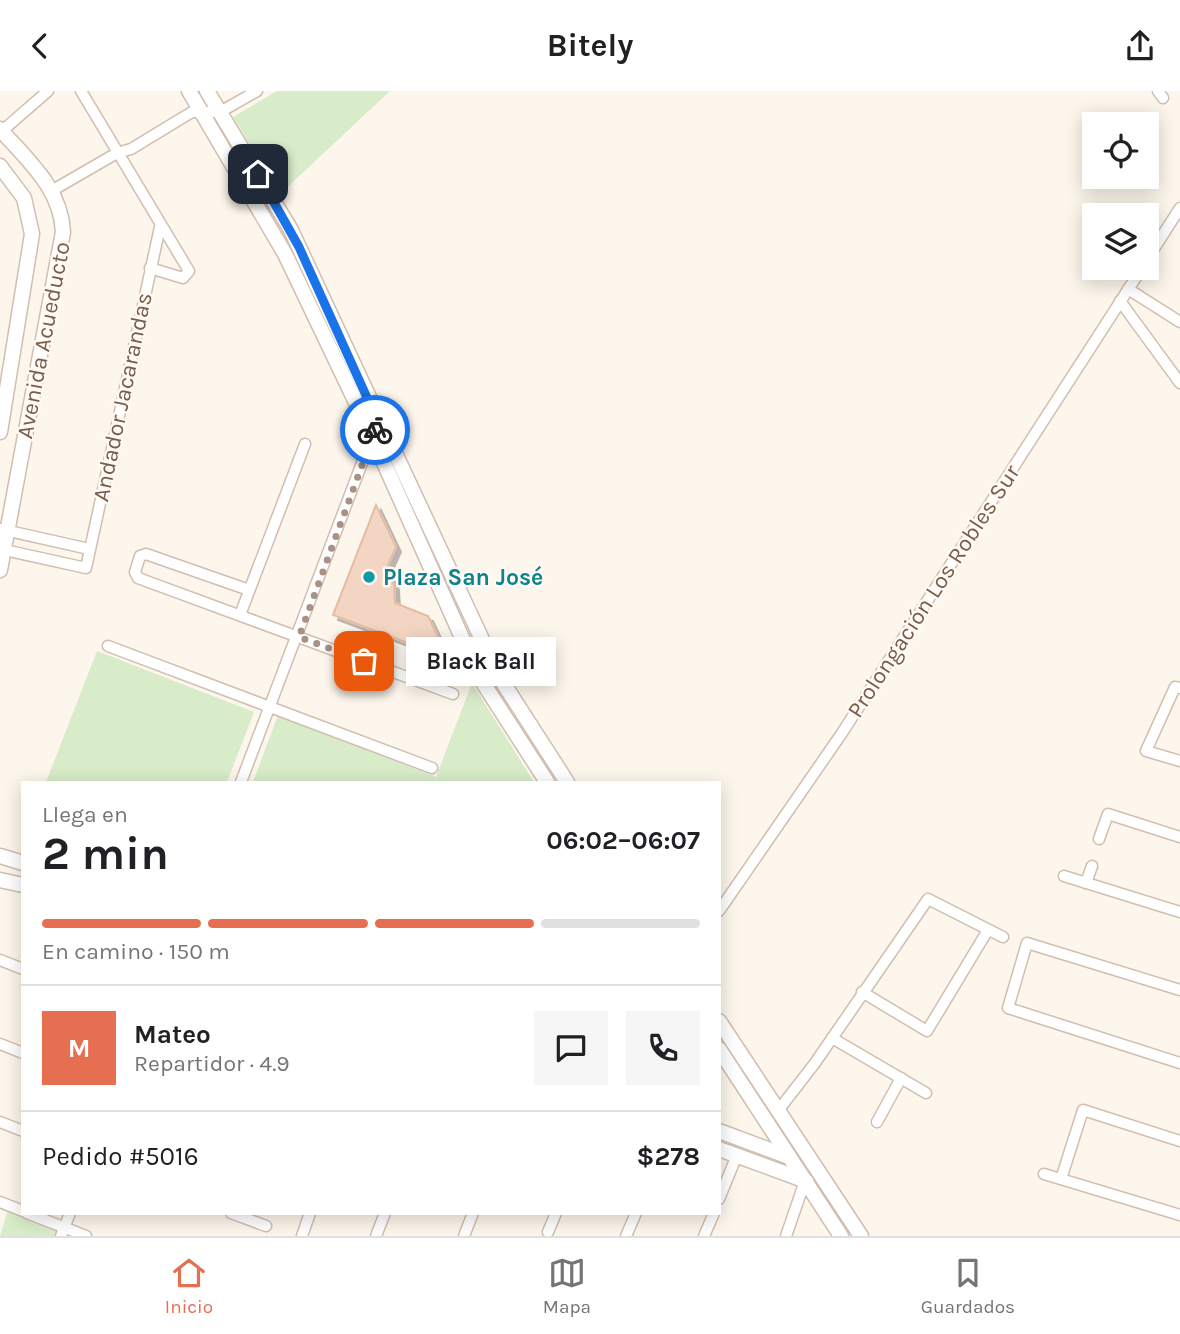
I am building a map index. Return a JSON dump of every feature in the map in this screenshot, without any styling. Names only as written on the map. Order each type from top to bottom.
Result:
[{"type":"street","points":[[1,130],[48,91]]},
{"type":"street","points":[[81,91],[160,227],[189,271],[183,278],[150,268]]},
{"type":"street","points":[[189,91],[285,254],[372,436],[481,678],[546,781]]},
{"type":"street","points":[[207,91],[291,230],[378,422],[500,678],[566,781]]},
{"type":"street","points":[[53,190],[117,153],[131,149],[192,112],[220,112],[257,91]]},
{"type":"street","name":"Avenida Acueducto","points":[[0,570],[4,530],[63,232],[62,211],[53,190],[1,130]]},
{"type":"street","name":"Avenida Acueducto","points":[[0,166],[24,198],[32,235],[0,432]]},
{"type":"street","points":[[1159,241],[1180,208]]},
{"type":"street","name":"Andador Jacarandas","points":[[2,550],[86,568],[160,227]]},
{"type":"street","name":"Prolongación Los Robles Sur","points":[[721,908],[842,733],[1134,280]]},
{"type":"street","points":[[1128,289],[1177,320],[1180,307]]},
{"type":"street","points":[[1120,301],[1180,383]]},
{"type":"street","points":[[241,781],[299,637],[378,422]]},
{"type":"street","points":[[240,615],[305,444]]},
{"type":"street","points":[[4,530],[89,549]]},
{"type":"street","points":[[249,590],[146,554],[140,556],[136,565],[138,577],[453,694]]},
{"type":"street","points":[[108,646],[432,768]]},
{"type":"street","points":[[1177,688],[1146,751],[1180,761]]},
{"type":"street","points":[[1099,839],[1108,814],[1180,837]]},
{"type":"street","points":[[21,862],[3,857],[0,879],[21,884]]},
{"type":"street","points":[[1086,883],[1092,866]]},
{"type":"street","points":[[1064,876],[1180,912]]},
{"type":"street","points":[[777,1112],[928,899],[1003,937]]},
{"type":"street","points":[[862,992],[927,1031],[988,930]]},
{"type":"street","points":[[1180,990],[1027,943],[1008,1008],[1180,1063]]},
{"type":"street","points":[[0,960],[21,968]]},
{"type":"street","points":[[721,1024],[861,1236]]},
{"type":"street","points":[[832,1038],[926,1093]]},
{"type":"street","points":[[0,1044],[21,1052]]},
{"type":"street","points":[[721,1052],[841,1236]]},
{"type":"street","points":[[877,1122],[901,1078]]},
{"type":"street","points":[[1062,1179],[1083,1110],[1180,1141]]},
{"type":"street","points":[[0,1122],[21,1130]]},
{"type":"street","points":[[721,1132],[813,1166]]},
{"type":"street","points":[[721,1150],[830,1191]]},
{"type":"street","points":[[721,1194],[737,1155]]},
{"type":"street","points":[[1044,1174],[1180,1215]]},
{"type":"street","points":[[786,1236],[805,1181]]},
{"type":"street","points":[[0,1202],[21,1210]]},
{"type":"street","points":[[31,1215],[62,1232],[86,1236]]},
{"type":"street","points":[[62,1232],[69,1215]]},
{"type":"street","points":[[236,1215],[266,1226]]},
{"type":"street","points":[[302,1236],[309,1215]]},
{"type":"street","points":[[376,1236],[384,1215]]},
{"type":"street","points":[[465,1232],[471,1215]]},
{"type":"street","points":[[548,1233],[555,1215]]},
{"type":"street","points":[[626,1236],[635,1215]]},
{"type":"street","points":[[704,1236],[713,1215]]},
{"type":"green space","points":[[277,91],[390,91],[280,194],[233,117]]},
{"type":"green space","points":[[97,651],[254,712],[227,781],[46,781]]},
{"type":"green space","points":[[472,683],[533,781],[253,781],[278,715],[436,777]]},
{"type":"green space","points":[[8,1210],[60,1230],[58,1236],[0,1236]]},
{"type":"building","name":"Plaza San José","points":[[376,505],[396,547],[386,569],[394,585],[395,603],[428,616],[448,658],[333,615]]},
{"type":"way so far","points":[[364,661],[299,637],[375,430]]},
{"type":"place","name":"Plaza San José","points":[[369,577]]},
{"type":"place","name":"Black Ball","points":[[364,661]]},
{"type":"route","points":[[258,174],[299,247],[378,422],[375,430]]}]
